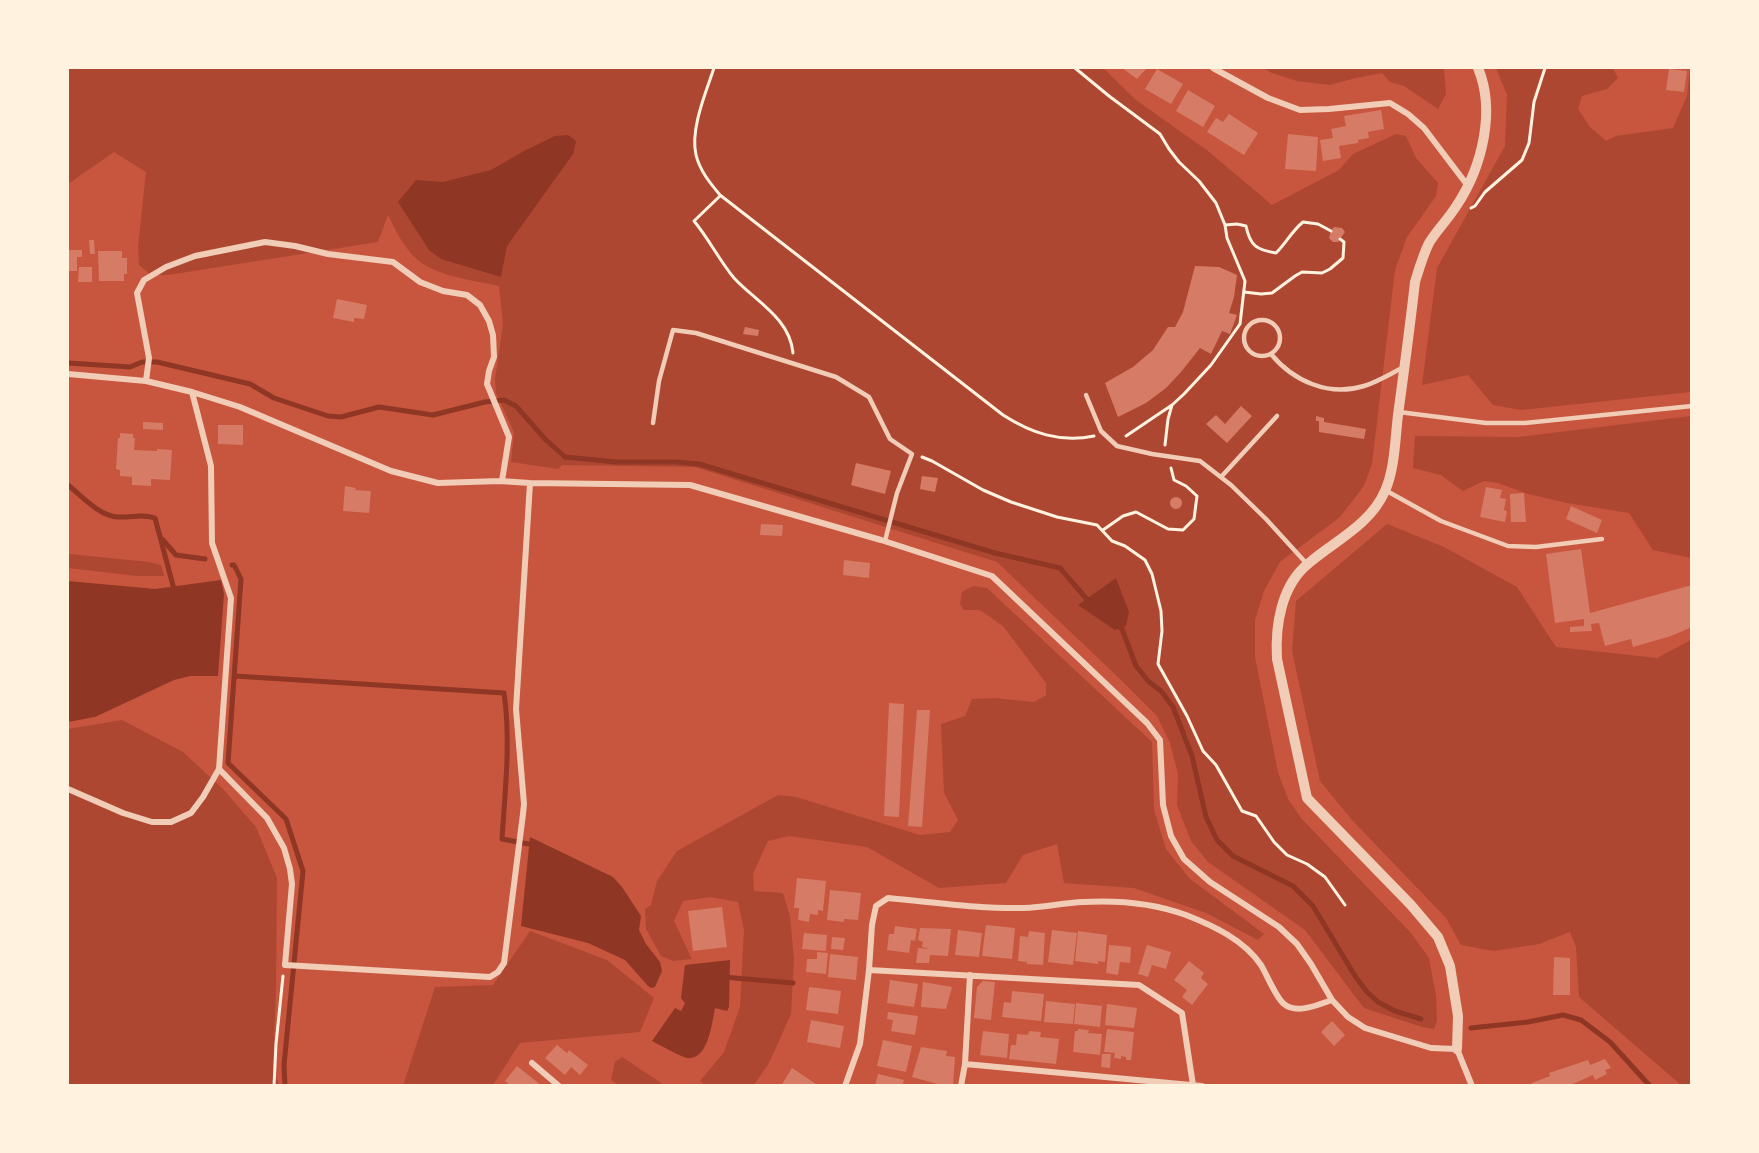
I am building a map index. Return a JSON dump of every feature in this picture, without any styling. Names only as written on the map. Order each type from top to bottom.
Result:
[{"type":"street","points":[[1213,68],[1268,98],[1300,110],[1329,110],[1390,103],[1408,114],[1424,128],[1468,186]]},
{"type":"street","points":[[1472,1086],[1457,1049],[1458,1016],[1450,966],[1438,937],[1411,905],[1307,798],[1277,659],[1276,640],[1277,625],[1292,582],[1307,564],[1368,517],[1385,490],[1392,465],[1416,282],[1421,262],[1429,243],[1468,186],[1480,156],[1486,112],[1484,81],[1478,68]]},
{"type":"street","points":[[146,381],[148,358],[137,293],[144,280],[166,267],[195,256],[265,242],[328,254],[393,262],[420,282],[443,291],[467,295],[480,306],[489,321],[493,335],[494,357],[487,384],[509,437],[502,481]]},
{"type":"street","points":[[68,374],[146,381],[192,392],[240,407],[391,471],[438,483],[502,481],[690,485],[885,541],[992,576],[1147,723],[1160,740],[1163,805],[1171,836],[1184,859],[1210,882],[1279,927],[1296,944],[1311,964],[1332,1000],[1347,1017],[1365,1028],[1431,1048],[1457,1049]]},
{"type":"street","points":[[68,789],[123,813],[152,822],[171,822],[191,813],[219,769],[231,597],[212,543],[211,466],[192,392]]},
{"type":"street","points":[[219,769],[267,818],[284,848],[292,884],[291,966],[490,977],[498,972],[504,963],[524,804],[516,709],[530,483]]},
{"type":"street","points":[[845,1086],[860,1044],[876,906],[888,898],[986,907],[1025,908],[1113,901],[1143,903],[1184,914],[1220,929],[1245,947],[1260,964],[1284,1005],[1297,1009],[1332,1000]]},
{"type":"street","points":[[869,970],[1138,985],[1182,1012],[1193,1085]]},
{"type":"street","points":[[961,1086],[965,1064],[970,975]]},
{"type":"street","points":[[532,1063],[559,1086]]},
{"type":"street","points":[[965,1064],[1202,1086]]},
{"type":"lane","points":[[1261,320],[1267,321],[1276,328],[1280,339],[1271,354],[1259,356],[1246,346],[1244,334],[1250,325],[1261,320]]},
{"type":"lane","points":[[653,423],[659,381],[673,330],[696,333],[836,377],[869,397],[890,439],[912,454],[897,493],[885,541]]},
{"type":"lane","points":[[1271,354],[1286,370],[1302,380],[1332,390],[1364,386],[1404,366]]},
{"type":"lane","points":[[1086,394],[1101,431],[1113,443],[1117,446],[1164,456],[1200,461],[1221,477],[1266,519],[1307,564]]},
{"type":"lane","points":[[1399,412],[1486,423],[1515,423],[1692,406]]},
{"type":"lane","points":[[1221,477],[1277,416]]},
{"type":"lane","points":[[1385,490],[1440,521],[1508,546],[1536,547],[1602,539]]},
{"type":"path","points":[[714,68],[698,116],[696,153],[702,170],[720,195],[1022,428],[1053,437],[1073,439],[1104,434]]},
{"type":"path","points":[[1075,68],[1160,134],[1179,162],[1216,203],[1226,225],[1227,238],[1245,281],[1240,324],[1199,379],[1172,405],[1134,432],[1113,443]]},
{"type":"path","points":[[1457,205],[1471,208],[1475,206],[1485,192],[1522,160],[1529,143],[1534,102],[1545,68]]},
{"type":"path","points":[[720,195],[694,221],[734,278],[782,324],[793,348],[794,364]]},
{"type":"path","points":[[1226,225],[1246,226],[1254,246],[1276,253],[1293,230],[1303,222],[1318,224],[1331,231]]},
{"type":"path","points":[[1244,291],[1272,293],[1288,279],[1302,272],[1322,273],[1330,269],[1343,258],[1344,242],[1340,239]]},
{"type":"path","points":[[1164,456],[1172,405]]},
{"type":"path","points":[[912,454],[933,461],[983,490],[1011,502],[1058,517],[1097,525],[1112,541],[1125,546],[1145,560],[1158,593],[1161,611],[1162,631],[1158,664],[1187,716],[1203,751],[1216,765],[1242,811],[1256,816],[1274,842],[1287,855],[1307,864],[1325,877],[1345,905]]},
{"type":"path","points":[[1103,530],[1123,516],[1136,512],[1168,529],[1183,530],[1194,519],[1197,496],[1186,486],[1174,480],[1170,457]]},
{"type":"path","points":[[274,1086],[277,1032],[291,966]]},
{"type":"shaded area","points":[[68,68],[1103,68],[1136,100],[1208,151],[1272,205],[1339,170],[1353,154],[1396,134],[1406,136],[1416,158],[1438,183],[1436,196],[1407,237],[1395,270],[1372,464],[1364,486],[1340,517],[1280,562],[1264,591],[1255,620],[1255,657],[1278,772],[1288,799],[1301,818],[1411,933],[1429,958],[1436,996],[1437,1021],[1434,1029],[1364,1008],[1305,930],[1208,862],[1191,841],[1177,805],[1178,774],[1170,743],[1157,716],[997,562],[695,467],[562,465],[558,469],[511,462],[514,432],[496,393],[495,379],[503,324],[499,286],[436,271],[419,261],[401,240],[388,215],[378,242],[168,275],[151,275],[139,265],[138,246],[146,172],[114,152],[68,184]]},
{"type":"shaded area","points":[[1263,68],[1444,68],[1446,94],[1438,109],[1404,86],[1390,82],[1382,73],[1330,85],[1297,81]]},
{"type":"shaded area","points":[[1496,68],[1613,68],[1618,78],[1607,89],[1582,96],[1578,109],[1590,127],[1606,141],[1616,136],[1673,128],[1687,96],[1691,68],[1691,392],[1521,410],[1493,405],[1468,375],[1422,385],[1437,268],[1505,146],[1507,95]]},
{"type":"shaded area","points":[[568,135],[576,141],[573,154],[507,246],[501,277],[441,259],[429,250],[398,202],[416,180],[443,182],[491,170],[555,136]]},
{"type":"shaded area","points":[[1691,416],[1691,558],[1653,550],[1629,513],[1567,503],[1484,481],[1463,491],[1441,475],[1413,468],[1415,436],[1518,437]]},
{"type":"shaded area","points":[[1387,524],[1444,547],[1517,587],[1556,647],[1657,658],[1691,640],[1691,1085],[1681,1085],[1579,997],[1576,947],[1570,932],[1539,944],[1494,951],[1461,945],[1446,918],[1352,820],[1320,781],[1292,651],[1296,601]]},
{"type":"shaded area","points":[[68,554],[149,562],[161,565],[164,576],[137,576],[68,568]]},
{"type":"shaded area","points":[[1116,578],[1129,612],[1126,626],[1115,630],[1078,605]]},
{"type":"shaded area","points":[[221,580],[224,594],[218,676],[190,676],[174,680],[95,717],[68,722],[68,581],[155,589]]},
{"type":"shaded area","points":[[973,586],[987,588],[1152,742],[1154,810],[1166,849],[1189,878],[1264,934],[1258,940],[1206,913],[1134,888],[1064,883],[1057,844],[1023,855],[1006,883],[939,888],[867,847],[789,836],[768,841],[753,874],[754,891],[783,893],[790,916],[794,959],[791,1014],[769,1063],[754,1085],[705,1085],[700,1081],[724,1052],[740,1007],[744,929],[738,902],[710,897],[683,901],[674,921],[692,959],[673,961],[661,956],[646,929],[645,909],[651,905],[657,881],[677,851],[778,795],[796,797],[920,835],[950,832],[958,820],[944,793],[941,724],[965,716],[972,699],[995,698],[1034,702],[1046,695],[1046,683],[1003,626],[980,610],[964,610],[960,604],[962,592]]},
{"type":"shaded area","points":[[122,720],[183,752],[223,789],[256,827],[277,878],[273,1070],[279,1085],[68,1086],[68,729]]},
{"type":"shaded area","points":[[530,837],[613,877],[622,887],[641,916],[639,930],[646,944],[660,962],[662,971],[655,987],[648,986],[625,960],[588,943],[521,926]]},
{"type":"shaded area","points":[[530,931],[607,960],[654,998],[640,1032],[520,1043],[493,1085],[403,1086],[435,987],[493,985]]},
{"type":"shaded area","points":[[730,960],[729,1007],[727,1011],[715,1008],[708,1040],[700,1054],[687,1058],[652,1041],[675,1008],[681,1011],[685,1003],[681,998],[685,965]]},
{"type":"shaded area","points":[[622,1057],[664,1085],[619,1085],[611,1080],[615,1062]]},
{"type":"building","points":[[1122,68],[1147,68],[1137,79]]},
{"type":"building","points":[[1157,69],[1183,84],[1171,104],[1145,89]]},
{"type":"building","points":[[1669,69],[1687,71],[1684,92],[1666,90]]},
{"type":"building","points":[[1188,90],[1215,106],[1203,127],[1176,111]]},
{"type":"building","points":[[1381,110],[1384,129],[1368,132],[1369,138],[1358,140],[1358,143],[1339,146],[1341,158],[1323,161],[1320,140],[1333,138],[1331,129],[1346,126],[1344,116]]},
{"type":"building","points":[[1229,114],[1258,133],[1244,155],[1207,132],[1216,118],[1223,122]]},
{"type":"building","points":[[1288,134],[1318,137],[1316,171],[1285,169]]},
{"type":"building","points":[[1334,227],[1342,228],[1345,232],[1338,242],[1333,242],[1329,238]]},
{"type":"building","points":[[89,240],[94,240],[95,254],[90,254]]},
{"type":"building","points":[[68,250],[82,250],[82,257],[77,257],[77,271],[68,271]]},
{"type":"building","points":[[98,251],[122,251],[122,258],[127,258],[127,274],[124,274],[124,281],[99,281]]},
{"type":"building","points":[[1195,266],[1219,267],[1237,275],[1229,313],[1237,315],[1230,334],[1222,331],[1211,354],[1200,348],[1166,388],[1146,403],[1118,417],[1105,383],[1133,367],[1153,350],[1168,327],[1175,327],[1183,312]]},
{"type":"building","points":[[79,267],[92,267],[92,282],[78,282]]},
{"type":"building","points":[[337,299],[367,305],[364,319],[354,318],[354,322],[333,318]]},
{"type":"building","points":[[745,327],[759,330],[758,336],[743,334]]},
{"type":"building","points":[[1241,406],[1252,416],[1227,443],[1206,424],[1216,415],[1225,424]]},
{"type":"building","points":[[1316,416],[1324,418],[1324,422],[1366,429],[1364,439],[1319,432],[1319,421],[1316,421]]},
{"type":"building","points":[[143,422],[163,423],[163,430],[143,429]]},
{"type":"building","points":[[218,425],[243,425],[243,445],[218,444]]},
{"type":"building","points":[[120,433],[133,434],[134,450],[172,450],[170,480],[151,479],[151,486],[132,485],[132,477],[120,476],[120,470],[116,469]]},
{"type":"building","points":[[856,463],[891,471],[885,494],[851,485]]},
{"type":"building","points":[[922,476],[938,478],[935,492],[920,489]]},
{"type":"building","points":[[345,486],[356,488],[355,490],[371,491],[369,513],[343,511]]},
{"type":"building","points":[[1486,487],[1502,490],[1500,498],[1506,499],[1505,522],[1480,517]]},
{"type":"building","points":[[1524,493],[1526,522],[1511,522],[1510,494]]},
{"type":"building","points":[[1178,497],[1182,503],[1178,509],[1174,509],[1170,501]]},
{"type":"building","points":[[1571,506],[1602,520],[1597,533],[1566,519]]},
{"type":"building","points":[[761,524],[783,525],[782,536],[760,535]]},
{"type":"building","points":[[1581,549],[1590,613],[1692,585],[1692,627],[1633,647],[1631,639],[1605,646],[1599,623],[1591,624],[1592,631],[1570,632],[1570,627],[1584,626],[1584,619],[1555,623],[1546,554]]},
{"type":"building","points":[[844,560],[870,563],[869,578],[843,575]]},
{"type":"building","points":[[889,703],[904,704],[899,817],[884,816]]},
{"type":"building","points":[[917,710],[930,710],[922,827],[908,826]]},
{"type":"building","points":[[797,878],[826,881],[823,911],[818,910],[818,915],[810,914],[809,922],[798,920],[799,908],[794,908]]},
{"type":"building","points":[[830,890],[861,893],[858,920],[844,919],[844,922],[827,920]]},
{"type":"building","points":[[722,907],[727,947],[693,951],[688,911]]},
{"type":"building","points":[[986,925],[1015,928],[1012,959],[982,956]]},
{"type":"building","points":[[895,926],[917,929],[915,941],[911,940],[909,953],[887,950],[889,934],[894,934]]},
{"type":"building","points":[[920,928],[951,929],[948,956],[930,955],[929,963],[916,963],[918,948],[930,949],[922,947],[923,942],[918,940]]},
{"type":"building","points":[[958,930],[982,933],[979,957],[955,955]]},
{"type":"building","points":[[1052,930],[1077,933],[1073,965],[1048,962]]},
{"type":"building","points":[[1029,931],[1045,933],[1043,965],[1018,961],[1020,936],[1028,937]]},
{"type":"building","points":[[1078,931],[1107,935],[1105,962],[1098,961],[1098,964],[1075,961]]},
{"type":"building","points":[[804,933],[827,935],[826,951],[802,949]]},
{"type":"building","points":[[832,937],[845,938],[843,950],[831,949]]},
{"type":"building","points":[[1109,945],[1131,947],[1130,963],[1120,962],[1118,975],[1106,973]]},
{"type":"building","points":[[1147,945],[1171,952],[1166,969],[1152,965],[1148,977],[1138,974]]},
{"type":"building","points":[[817,952],[828,953],[826,974],[806,972],[807,959],[817,959]]},
{"type":"building","points":[[830,954],[858,957],[856,980],[828,977]]},
{"type":"building","points":[[1554,957],[1570,958],[1570,995],[1553,995]]},
{"type":"building","points":[[1189,961],[1204,973],[1201,978],[1208,984],[1192,1005],[1182,997],[1187,990],[1174,980]]},
{"type":"building","points":[[890,980],[918,984],[914,1007],[887,1003]]},
{"type":"building","points":[[983,981],[995,982],[991,1020],[974,1018],[977,987]]},
{"type":"building","points":[[923,982],[952,987],[946,1009],[921,1007]]},
{"type":"building","points":[[809,987],[841,991],[838,1014],[806,1010]]},
{"type":"building","points":[[1012,991],[1044,994],[1041,1021],[1002,1017],[1004,1002],[1011,1003]]},
{"type":"building","points":[[1046,1001],[1075,1004],[1073,1024],[1044,1022]]},
{"type":"building","points":[[1076,1003],[1102,1006],[1100,1027],[1074,1024]]},
{"type":"building","points":[[1107,1004],[1137,1008],[1134,1028],[1105,1025]]},
{"type":"building","points":[[888,1012],[918,1016],[915,1035],[891,1031],[893,1020],[887,1019]]},
{"type":"building","points":[[811,1020],[844,1026],[840,1048],[807,1042]]},
{"type":"building","points":[[1332,1021],[1345,1035],[1334,1046],[1321,1032]]},
{"type":"building","points":[[1107,1029],[1134,1032],[1131,1060],[1126,1060],[1126,1057],[1121,1056],[1121,1059],[1114,1058],[1115,1053],[1104,1052]]},
{"type":"building","points":[[1089,1030],[1088,1033],[1102,1034],[1100,1055],[1073,1052],[1075,1031]]},
{"type":"building","points":[[983,1031],[1009,1034],[1007,1058],[980,1055]]},
{"type":"building","points":[[1029,1031],[1041,1032],[1040,1037],[1059,1039],[1056,1064],[1009,1059],[1011,1045],[1016,1045],[1017,1034],[1028,1035]]},
{"type":"building","points":[[883,1040],[912,1046],[906,1072],[877,1066]]},
{"type":"building","points":[[557,1045],[567,1053],[569,1050],[588,1065],[580,1075],[571,1067],[565,1075],[545,1058]]},
{"type":"building","points":[[921,1047],[947,1051],[946,1056],[955,1057],[953,1086],[912,1077]]},
{"type":"building","points":[[1102,1054],[1111,1054],[1110,1068],[1101,1067]]},
{"type":"building","points":[[1605,1059],[1611,1068],[1605,1070],[1607,1074],[1595,1080],[1593,1075],[1568,1086],[1553,1086],[1553,1084],[1532,1086],[1532,1083],[1550,1076],[1549,1073],[1588,1060],[1590,1065]]},
{"type":"building","points":[[517,1066],[542,1086],[511,1086],[505,1081]]},
{"type":"building","points":[[792,1068],[819,1086],[781,1086]]},
{"type":"building","points":[[878,1074],[904,1080],[902,1086],[875,1086]]},
{"type":"waterway","points":[[68,363],[130,367],[142,362],[157,362],[250,384],[274,398],[328,416],[341,417],[379,407],[433,415],[485,402],[504,400],[516,406],[545,439],[565,457],[616,462],[699,464],[995,553],[1060,568],[1091,604]]},
{"type":"waterway","points":[[68,485],[85,500],[111,516],[155,518],[175,593]]},
{"type":"waterway","points":[[163,540],[176,555],[205,559]]},
{"type":"waterway","points":[[232,565],[241,579],[228,763],[286,819],[303,871],[284,1065],[285,1086]]},
{"type":"waterway","points":[[1117,625],[1122,629],[1136,666],[1149,682],[1161,691],[1173,707],[1192,756],[1206,817],[1217,840],[1233,856],[1293,886],[1313,906],[1355,976],[1378,1002],[1395,1011],[1421,1019]]},
{"type":"waterway","points":[[235,676],[504,693],[507,748],[502,839],[534,845]]},
{"type":"waterway","points":[[723,977],[793,983]]},
{"type":"waterway","points":[[1471,1028],[1528,1022],[1563,1015],[1581,1020],[1610,1042],[1650,1086]]}]
